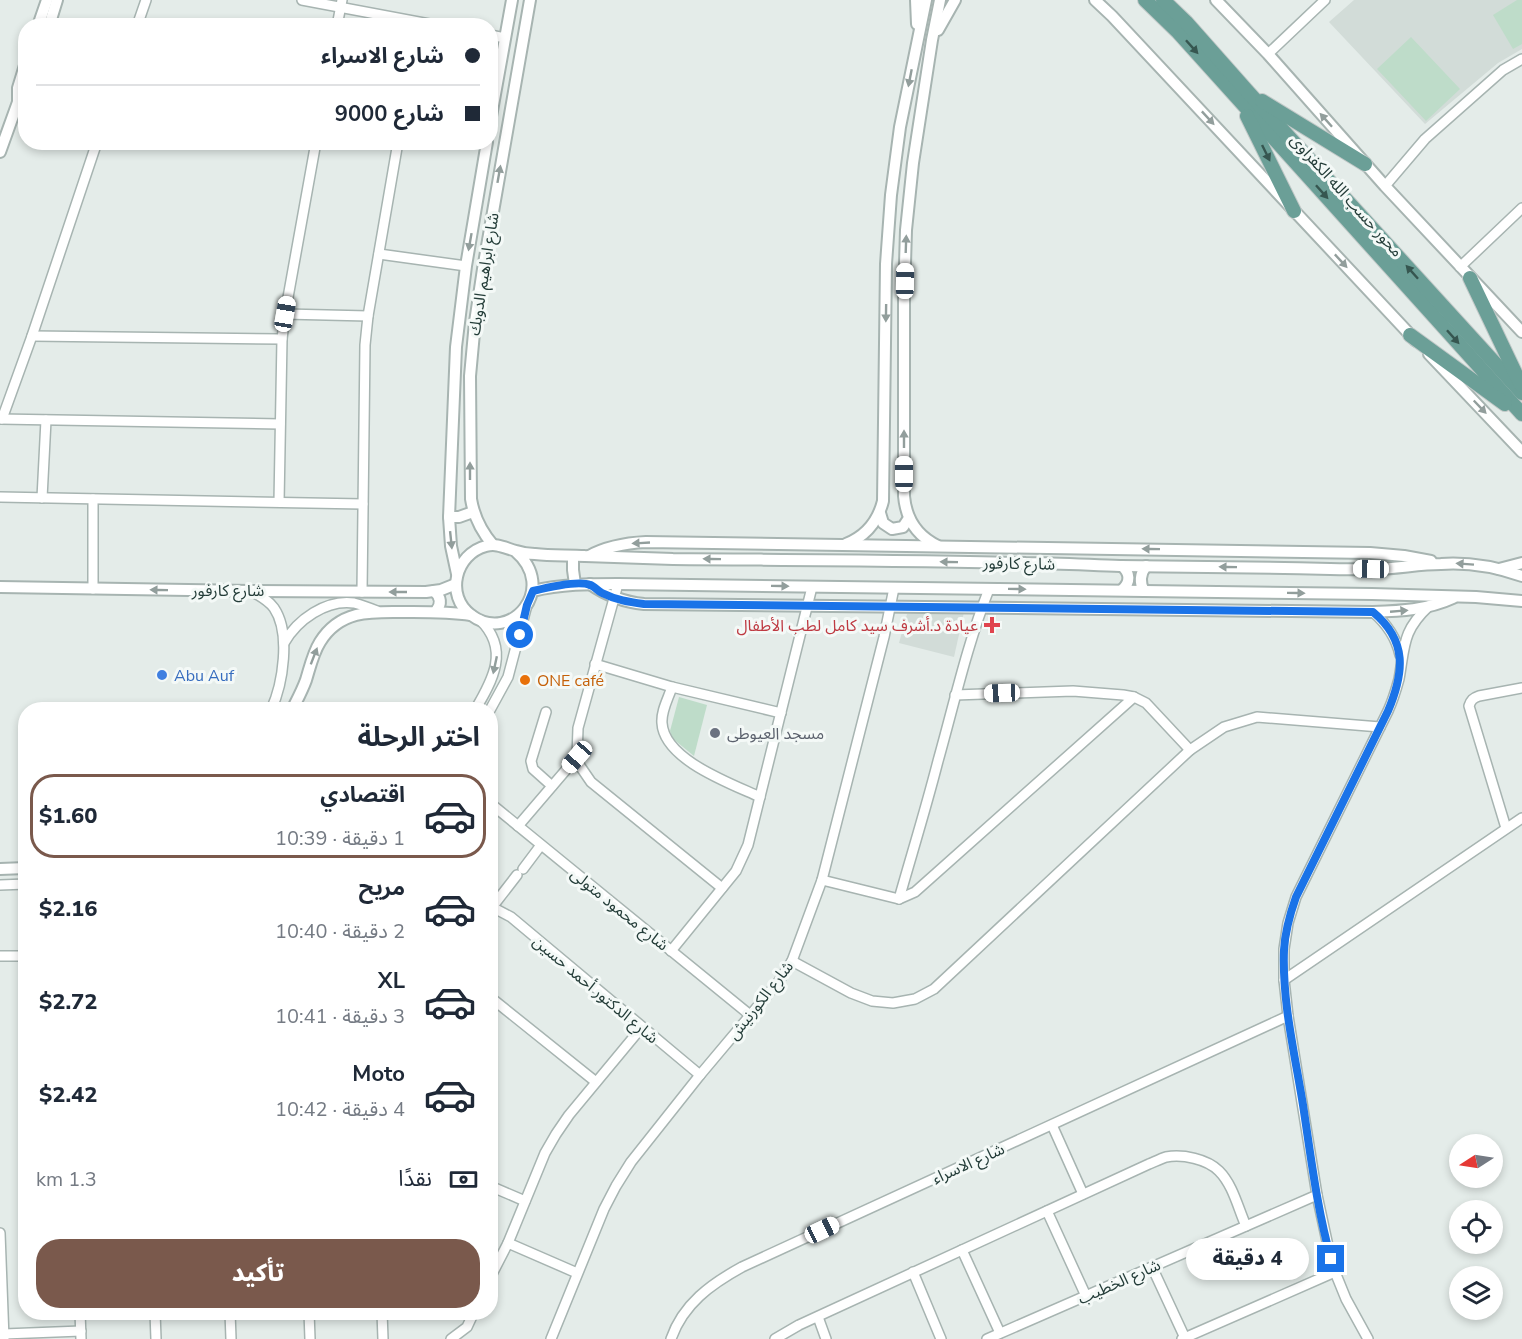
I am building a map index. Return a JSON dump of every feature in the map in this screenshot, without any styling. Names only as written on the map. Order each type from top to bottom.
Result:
[{"type":"main road","name":"محور حسب الله الكفراوى","points":[[1153,2],[1186,22],[1244,97],[1522,415]]},
{"type":"main road","points":[[1244,97],[1294,211]]},
{"type":"main road","points":[[1244,97],[1365,164]]},
{"type":"main road","name":"محور حسب الله الكفراوى","points":[[1244,97],[1522,393]]},
{"type":"main road","points":[[1465,272],[1522,387]]},
{"type":"main road","points":[[1410,335],[1522,415]]},
{"type":"street","points":[[41,18],[47,0]]},
{"type":"street","points":[[51,18],[57,0]]},
{"type":"street","points":[[140,18],[146,0]]},
{"type":"street","points":[[302,0],[341,4],[396,18]]},
{"type":"street","points":[[498,77],[512,0]]},
{"type":"street","name":"شارع ابراهيم الدوبك","points":[[493,545],[478,524],[473,512],[470,486],[470,376],[484,257],[530,0]]},
{"type":"street","points":[[916,0],[918,38]]},
{"type":"street","points":[[844,544],[853,541],[869,529],[880,513],[884,495],[886,264],[889,218],[900,127],[926,0]]},
{"type":"street","points":[[938,546],[918,532],[906,511],[904,496],[904,287],[906,230],[913,163],[940,0]]},
{"type":"street","points":[[932,40],[955,0]]},
{"type":"street","points":[[1095,0],[1522,452]]},
{"type":"street","points":[[1216,0],[1522,332]]},
{"type":"street","points":[[1268,54],[1325,0]]},
{"type":"street","points":[[498,37],[505,38]]},
{"type":"street","points":[[1385,186],[1425,139],[1503,70],[1522,59]]},
{"type":"street","points":[[0,152],[18,113]]},
{"type":"street","points":[[94,150],[32,336],[1,419],[280,424]]},
{"type":"street","points":[[279,502],[282,339],[315,150]]},
{"type":"street","points":[[362,592],[365,345],[397,150]]},
{"type":"street","name":"شارع ابراهيم الدوبك","points":[[456,579],[449,517],[456,347],[466,266],[486,150]]},
{"type":"street","points":[[1465,272],[1522,208]]},
{"type":"street","points":[[379,254],[466,266]]},
{"type":"street","points":[[285,314],[368,316]]},
{"type":"street","points":[[32,336],[282,339]]},
{"type":"street","points":[[42,498],[46,420]]},
{"type":"street","points":[[0,497],[363,504]]},
{"type":"street","points":[[93,499],[93,588]]},
{"type":"street","points":[[449,517],[459,517],[473,512]]},
{"type":"street","points":[[880,513],[883,523],[892,529],[903,527],[909,518]]},
{"type":"street","points":[[588,556],[599,550],[634,543],[844,544],[1379,553],[1421,558],[1440,564]]},
{"type":"street","points":[[734,560],[773,544]]},
{"type":"street","points":[[480,702],[496,669],[497,649],[493,636],[460,602],[456,579],[460,565],[466,557],[474,551],[493,545],[504,546],[524,558],[533,579],[533,591],[527,605],[508,677],[494,702]]},
{"type":"street","points":[[1007,547],[1026,563]]},
{"type":"street","name":"شارع كارفور","points":[[515,551],[573,556],[734,560],[1274,568],[1371,569],[1460,563],[1498,569],[1522,576]]},
{"type":"street","points":[[1240,551],[1274,568]]},
{"type":"street","points":[[573,556],[575,584]]},
{"type":"street","points":[[1498,569],[1522,563]]},
{"type":"street","points":[[1122,566],[1129,580],[1122,590]]},
{"type":"street","points":[[1144,591],[1140,578],[1146,566]]},
{"type":"street","name":"شارع كارفور","points":[[0,587],[434,591],[456,579]]},
{"type":"street","name":"شارع كارفور","points":[[533,591],[575,584],[618,584],[1264,592],[1522,601]]},
{"type":"street","points":[[589,584],[614,598],[644,604],[1373,612],[1403,611],[1442,603],[1456,597]]},
{"type":"street","points":[[618,584],[578,728],[577,757],[580,766],[591,782],[722,888]]},
{"type":"street","points":[[671,951],[736,871],[748,846],[812,587]]},
{"type":"street","name":"شارع الكورنيش","points":[[551,1339],[604,1209],[631,1162],[792,961],[822,880],[894,588]]},
{"type":"street","points":[[899,899],[955,695],[981,607],[989,588]]},
{"type":"street","points":[[251,591],[263,597],[273,607],[280,619],[283,632],[280,682],[274,702]]},
{"type":"street","points":[[434,591],[440,599],[440,606],[436,611]]},
{"type":"street","points":[[1264,592],[1291,611]]},
{"type":"street","points":[[283,645],[303,620],[319,610],[337,604],[355,603],[380,612]]},
{"type":"street","points":[[296,702],[305,684],[314,654],[326,633],[346,618],[357,614],[380,612],[436,611],[476,618],[490,623],[512,619],[527,605]]},
{"type":"street","points":[[1368,1339],[1346,1299],[1335,1272],[1317,1195],[1288,1016],[1284,980],[1284,949],[1288,923],[1296,897],[1395,694],[1401,659],[1412,624],[1429,606]]},
{"type":"street","points":[[1373,612],[1382,619],[1395,638],[1401,659]]},
{"type":"street","points":[[596,664],[672,687],[781,713]]},
{"type":"street","points":[[672,687],[662,716],[665,736],[671,745],[701,770],[760,797]]},
{"type":"street","points":[[1506,828],[1469,706],[1474,697],[1522,688]]},
{"type":"street","points":[[955,695],[1072,691],[1112,693],[1134,697],[1146,703],[1190,750]]},
{"type":"street","points":[[822,880],[899,899],[915,892],[1134,697]]},
{"type":"street","points":[[546,712],[531,765],[532,769],[552,786]]},
{"type":"street","points":[[792,961],[851,993],[872,1001],[893,1003],[915,999],[934,989],[1190,750],[1224,727],[1257,717],[1380,727]]},
{"type":"street","points":[[518,826],[577,757]]},
{"type":"street","name":"شارع محمود متولى","points":[[498,810],[750,1015]]},
{"type":"street","points":[[1284,980],[1522,818]]},
{"type":"street","points":[[498,899],[541,845]]},
{"type":"street","points":[[0,869],[18,868]]},
{"type":"street","points":[[0,885],[18,884]]},
{"type":"street","name":"شارع الدكتور أحمد حسين","points":[[498,910],[510,917],[700,1074]]},
{"type":"street","points":[[0,957],[18,956]]},
{"type":"street","points":[[498,1002],[596,1082]]},
{"type":"street","name":"شارع الاسراء","points":[[671,1339],[680,1320],[706,1288],[752,1262],[1288,1016]]},
{"type":"street","points":[[498,1262],[545,1153],[569,1115],[642,1027]]},
{"type":"street","points":[[1052,1125],[1083,1194]]},
{"type":"street","points":[[775,1339],[783,1333],[913,1272],[1166,1157],[1185,1156],[1202,1161],[1218,1170],[1228,1185],[1246,1226]]},
{"type":"street","points":[[498,1189],[525,1201]]},
{"type":"street","name":"شارع الخطيب","points":[[987,1339],[1317,1195]]},
{"type":"street","points":[[1047,1211],[1086,1296]]},
{"type":"street","points":[[0,1233],[4,1337],[81,1335],[80,1320]]},
{"type":"street","points":[[508,1243],[577,1273]]},
{"type":"street","points":[[962,1250],[1000,1333]]},
{"type":"street","points":[[1152,1267],[1184,1338],[1335,1272]]},
{"type":"street","points":[[913,1272],[941,1339]]},
{"type":"street","points":[[818,1317],[826,1339]]},
{"type":"street","points":[[155,1320],[156,1339]]},
{"type":"street","points":[[230,1320],[231,1339]]},
{"type":"street","points":[[309,1320],[310,1339]]},
{"type":"street","points":[[382,1320],[382,1339]]},
{"type":"street","points":[[451,1339],[467,1327],[470,1320]]},
{"type":"street","points":[[1011,1329],[1015,1339]]},
{"type":"shaded area","points":[[1354,0],[1522,0],[1522,49],[1498,63],[1425,124],[1329,22]]},
{"type":"shaded area","points":[[964,612],[954,657],[899,643],[907,614]]},
{"type":"green space","points":[[1517,0],[1522,0],[1522,44],[1513,49],[1493,15]]},
{"type":"green space","points":[[1411,37],[1460,89],[1426,121],[1377,69]]},
{"type":"green space","points":[[679,697],[707,705],[694,756],[672,738],[670,731]]},
{"type":"place","name":"عيادة د.أشرف سيد كامل لطب الأطفال","points":[[992,625]]},
{"type":"place","name":"Abu Auf","points":[[162,675]]},
{"type":"place","name":"ONE café","points":[[525,680]]},
{"type":"place","name":"مسجد العيوطى","points":[[715,733]]},
{"type":"route","points":[[520,635],[533,591],[575,584],[589,584],[610,596],[644,604],[1373,612],[1389,628],[1399,648],[1401,659],[1395,694],[1296,897],[1288,923],[1284,949],[1284,980],[1288,1016],[1317,1195],[1331,1259]]}]
